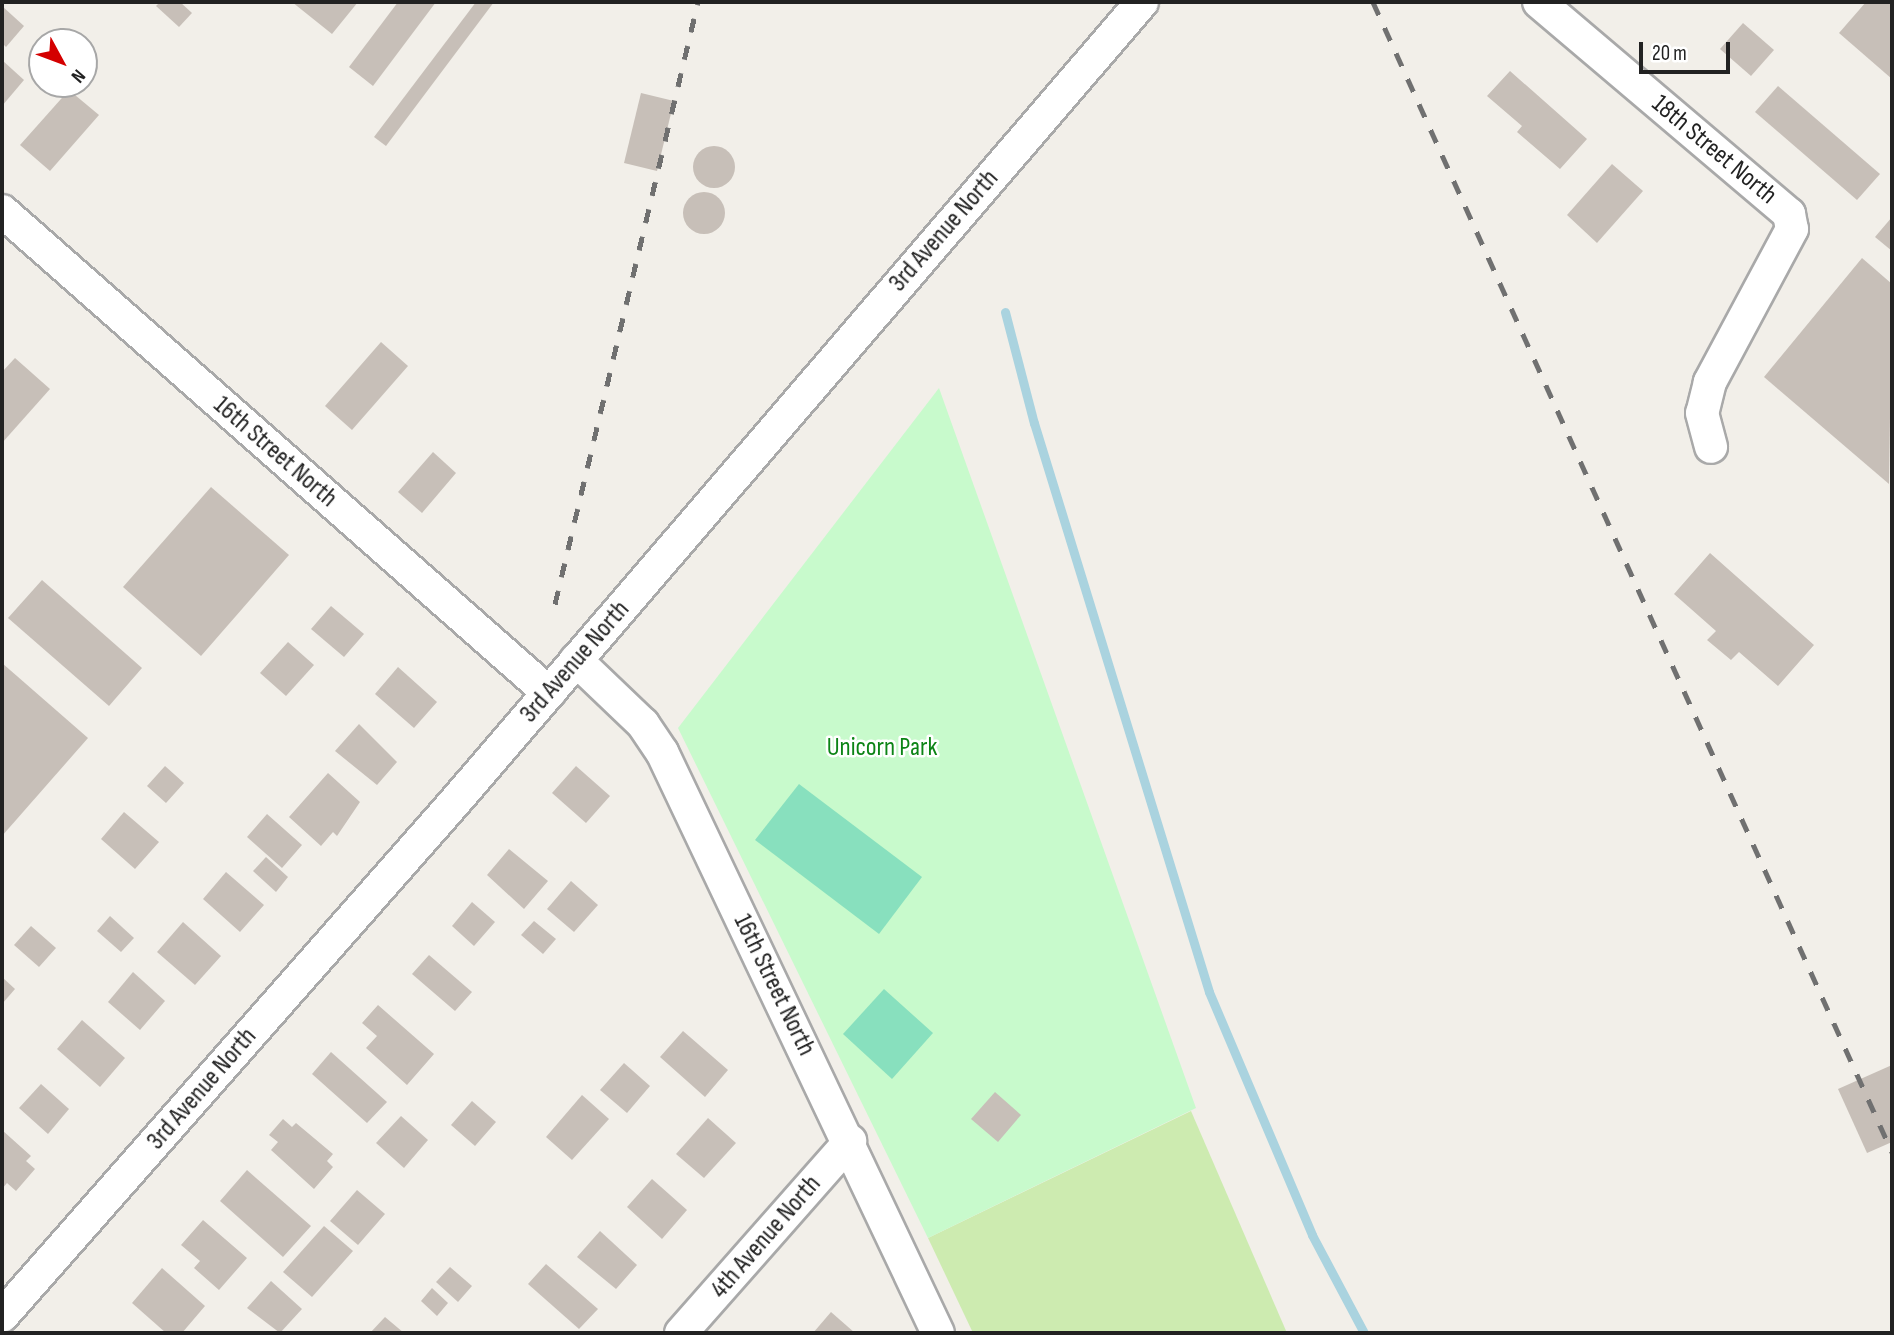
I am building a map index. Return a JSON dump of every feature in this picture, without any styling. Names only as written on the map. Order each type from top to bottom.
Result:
[{"type":"street","name":"3rd Avenue North","points":[[2,1316],[549,692],[1142,2]]},
{"type":"street","name":"18th Street North","points":[[1539,2],[1789,214],[1792,229],[1710,382],[1702,413],[1711,447]]},
{"type":"street","name":"16th Street North","points":[[2,211],[549,692]]},
{"type":"street","name":"16th Street North","points":[[576,660],[643,724],[662,752],[850,1141],[938,1333]]},
{"type":"street","name":"4th Avenue North","points":[[681,1333],[850,1141]]},
{"type":"green space","name":"Unicorn Park","points":[[939,388],[1196,1108],[928,1238],[678,728]]},
{"type":"green space","points":[[799,784],[922,877],[879,934],[755,840]]},
{"type":"green space","points":[[884,989],[933,1033],[892,1079],[843,1034]]},
{"type":"green space","points":[[1191,1111],[1287,1333],[973,1333],[928,1238]]},
{"type":"building","points":[[160,2],[180,2],[192,13],[179,27],[156,6]]},
{"type":"building","points":[[292,2],[358,2],[332,34]]},
{"type":"building","points":[[398,2],[436,2],[373,86],[349,67]]},
{"type":"building","points":[[476,2],[494,2],[386,146],[374,137]]},
{"type":"building","points":[[1866,2],[1892,3],[1892,79],[1839,33]]},
{"type":"building","points":[[2,6],[24,26],[6,47],[2,43]]},
{"type":"building","points":[[1743,23],[1774,50],[1751,76],[1720,49]]},
{"type":"building","points":[[2,60],[24,80],[2,106]]},
{"type":"building","points":[[1510,71],[1587,139],[1560,169],[1517,132],[1522,126],[1487,96]]},
{"type":"building","points":[[1778,86],[1880,174],[1857,200],[1755,112]]},
{"type":"building","points":[[641,93],[674,101],[657,171],[624,163]]},
{"type":"building","points":[[62,98],[79,98],[99,115],[50,171],[20,145]]},
{"type":"building","points":[[714,146],[729,152],[735,167],[729,182],[714,188],[699,182],[693,167],[699,152]]},
{"type":"building","points":[[1612,164],[1643,191],[1597,243],[1567,215]]},
{"type":"building","points":[[704,192],[719,198],[725,213],[719,228],[704,234],[689,228],[683,213],[689,198]]},
{"type":"building","points":[[1892,217],[1892,251],[1875,237]]},
{"type":"building","points":[[1862,258],[1892,284],[1889,484],[1764,377]]},
{"type":"building","points":[[381,342],[408,366],[352,430],[325,406]]},
{"type":"building","points":[[15,358],[50,389],[2,443],[2,372]]},
{"type":"building","points":[[433,452],[456,473],[422,513],[398,492]]},
{"type":"building","points":[[211,487],[289,555],[201,656],[123,587]]},
{"type":"building","points":[[1710,553],[1814,645],[1778,686],[1739,652],[1731,660],[1707,640],[1716,631],[1674,594]]},
{"type":"building","points":[[42,580],[142,668],[109,706],[8,618]]},
{"type":"building","points":[[331,606],[364,634],[344,657],[311,629]]},
{"type":"building","points":[[288,642],[314,665],[286,696],[260,673]]},
{"type":"building","points":[[2,663],[88,738],[2,836]]},
{"type":"building","points":[[398,667],[437,702],[414,728],[375,694]]},
{"type":"building","points":[[359,724],[397,762],[377,785],[335,751]]},
{"type":"building","points":[[165,766],[184,783],[166,803],[147,786]]},
{"type":"building","points":[[576,766],[610,796],[586,823],[552,793]]},
{"type":"building","points":[[328,773],[360,802],[337,836],[333,832],[321,846],[289,817]]},
{"type":"building","points":[[124,812],[159,842],[135,869],[101,839]]},
{"type":"building","points":[[267,814],[302,845],[282,868],[247,837]]},
{"type":"building","points":[[509,849],[548,881],[524,909],[487,875]]},
{"type":"building","points":[[266,857],[288,877],[276,892],[253,871]]},
{"type":"building","points":[[226,872],[264,905],[240,932],[203,899]]},
{"type":"building","points":[[571,881],[598,905],[574,932],[547,909]]},
{"type":"building","points":[[472,902],[495,922],[474,946],[452,926]]},
{"type":"building","points":[[110,916],[134,938],[121,952],[97,931]]},
{"type":"building","points":[[534,921],[556,939],[543,954],[521,935]]},
{"type":"building","points":[[183,922],[221,956],[195,985],[157,952]]},
{"type":"building","points":[[31,926],[56,948],[39,967],[14,945]]},
{"type":"building","points":[[429,955],[472,992],[455,1011],[412,974]]},
{"type":"building","points":[[133,972],[165,1001],[140,1030],[108,1002]]},
{"type":"building","points":[[2,977],[15,989],[2,1004]]},
{"type":"building","points":[[378,1005],[434,1054],[407,1085],[366,1048],[377,1036],[362,1023]]},
{"type":"building","points":[[82,1020],[125,1058],[100,1087],[57,1049]]},
{"type":"building","points":[[683,1031],[728,1070],[705,1097],[660,1057]]},
{"type":"building","points":[[331,1052],[387,1102],[367,1123],[312,1074]]},
{"type":"building","points":[[624,1063],[650,1086],[627,1113],[600,1090]]},
{"type":"building","points":[[1892,1065],[1892,1142],[1867,1153],[1838,1089]]},
{"type":"building","points":[[41,1084],[69,1109],[48,1134],[19,1108]]},
{"type":"building","points":[[995,1092],[1021,1115],[998,1142],[971,1119]]},
{"type":"building","points":[[582,1095],[609,1119],[572,1160],[546,1137]]},
{"type":"building","points":[[472,1101],[496,1122],[475,1146],[451,1125]]},
{"type":"building","points":[[401,1116],[428,1140],[404,1168],[376,1143]]},
{"type":"building","points":[[708,1118],[736,1143],[704,1178],[676,1154]]},
{"type":"building","points":[[283,1119],[292,1127],[296,1123],[333,1154],[327,1161],[333,1167],[314,1189],[271,1150],[278,1142],[269,1135]]},
{"type":"building","points":[[2,1130],[31,1156],[26,1161],[35,1169],[16,1191],[7,1183],[2,1189]]},
{"type":"building","points":[[247,1170],[311,1226],[283,1257],[220,1201]]},
{"type":"building","points":[[652,1179],[687,1210],[662,1239],[627,1207]]},
{"type":"building","points":[[357,1190],[385,1214],[358,1245],[330,1221]]},
{"type":"building","points":[[203,1220],[247,1258],[219,1290],[194,1268],[200,1261],[181,1245]]},
{"type":"building","points":[[324,1226],[353,1251],[312,1297],[283,1272]]},
{"type":"building","points":[[600,1231],[637,1265],[616,1289],[577,1257]]},
{"type":"building","points":[[546,1264],[598,1309],[579,1329],[528,1284]]},
{"type":"building","points":[[450,1267],[472,1286],[458,1302],[436,1282]]},
{"type":"building","points":[[162,1268],[205,1306],[182,1333],[166,1333],[132,1303]]},
{"type":"building","points":[[271,1281],[302,1309],[280,1333],[247,1308]]},
{"type":"building","points":[[432,1288],[448,1303],[437,1316],[421,1301]]},
{"type":"building","points":[[831,1312],[855,1333],[813,1333]]},
{"type":"building","points":[[385,1317],[404,1333],[370,1333]]},
{"type":"waterway","points":[[1005,312],[1034,423],[1209,992],[1312,1235],[1364,1333]]},
{"type":"railway","points":[[555,604],[698,2]]},
{"type":"railway","points":[[1373,2],[1892,1152]]}]
